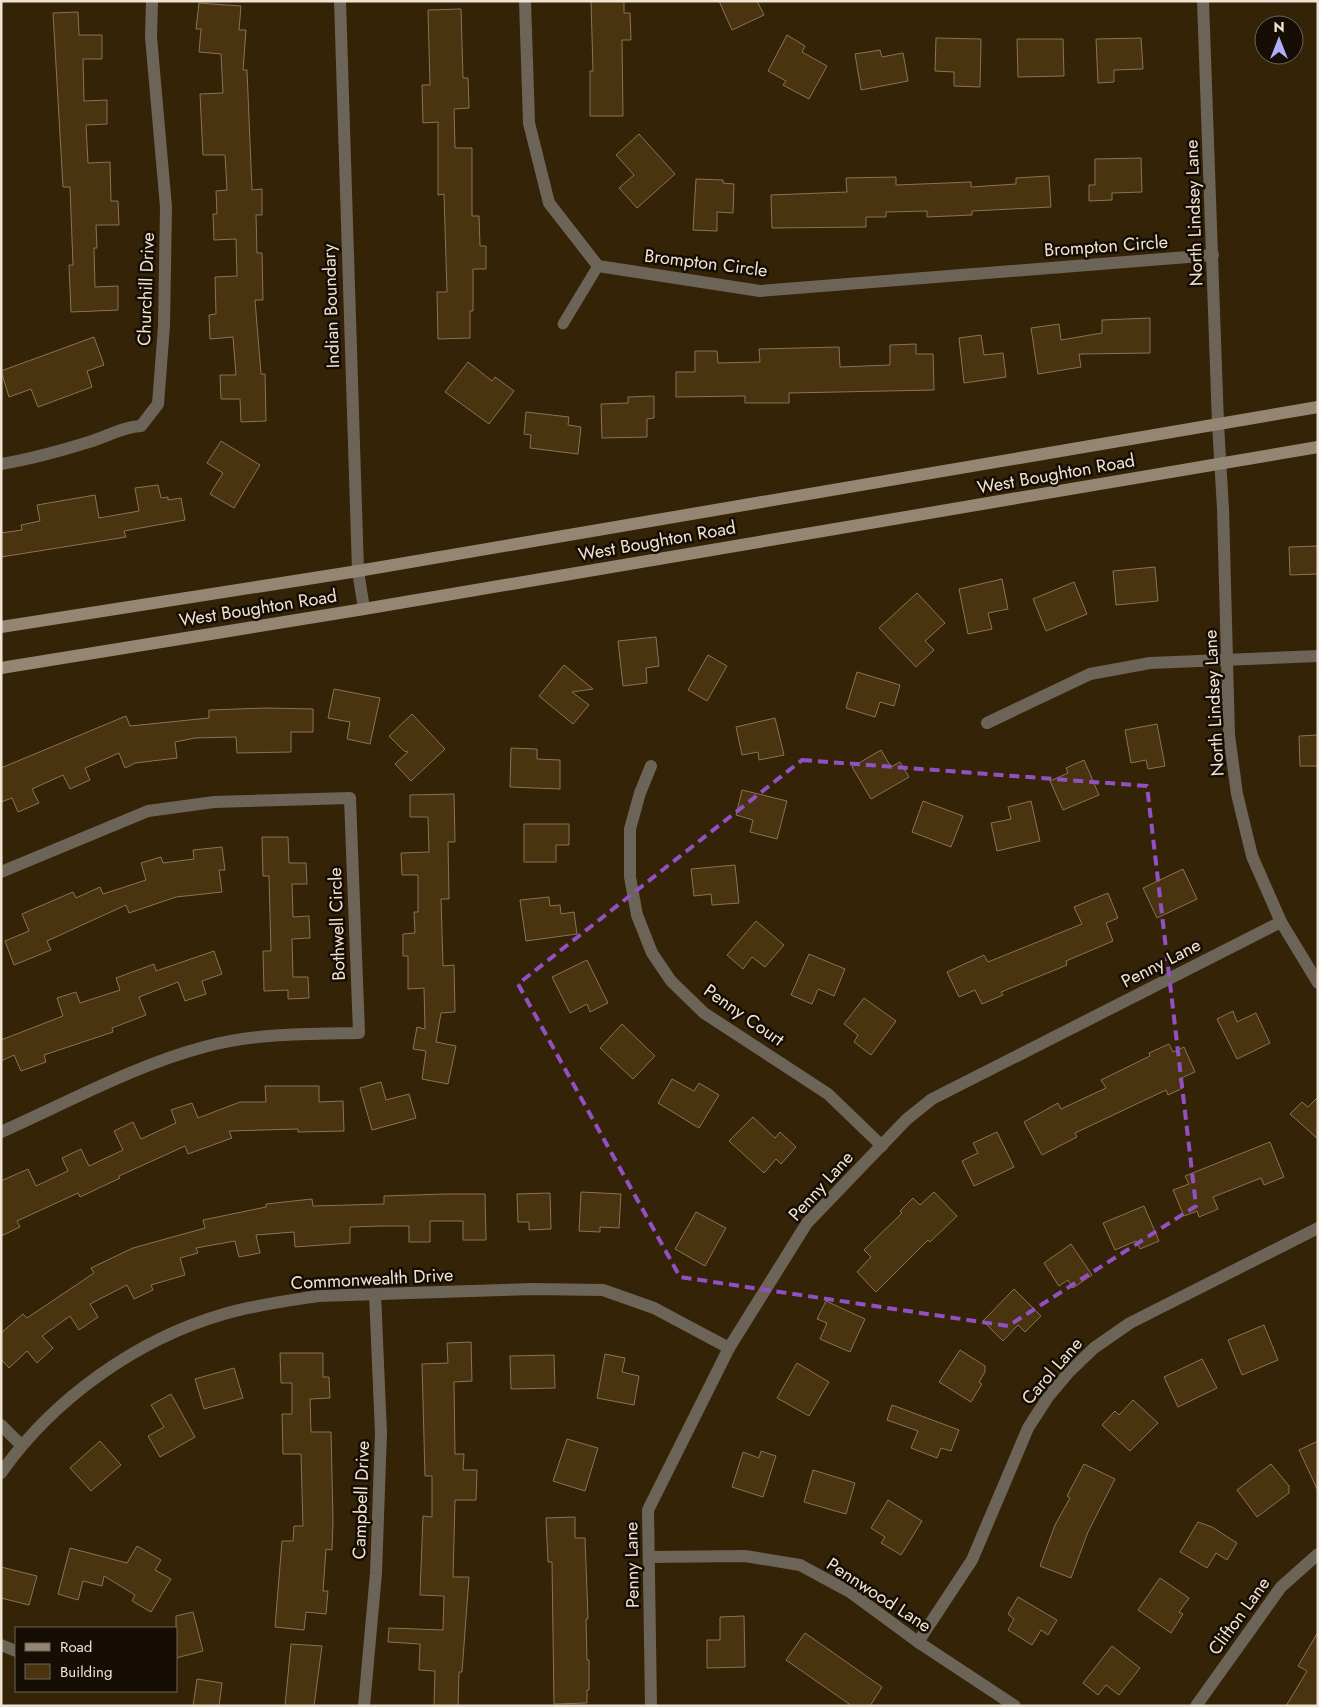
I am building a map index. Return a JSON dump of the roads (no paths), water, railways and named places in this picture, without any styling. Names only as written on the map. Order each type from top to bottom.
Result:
[{"type":"main road","name":"West Boughton Road","points":[[1,627],[358,571],[1318,407]]},
{"type":"main road","name":"West Boughton Road","points":[[1,668],[364,609],[1318,447]]},
{"type":"street","name":"Churchill Drive","points":[[1,464],[35,458],[92,441],[126,426],[141,426],[158,404],[164,326],[166,207],[151,38],[152,1]]},
{"type":"street","name":"Indian Boundary","points":[[340,1],[358,571],[364,609]]},
{"type":"street","points":[[525,1],[529,123],[549,202],[598,266]]},
{"type":"street","name":"North Lindsey Lane","points":[[1203,1],[1230,735],[1238,794],[1252,856],[1281,922],[1318,983]]},
{"type":"street","name":"Brompton Circle","points":[[598,266],[760,291],[1213,255]]},
{"type":"street","points":[[987,723],[1090,674],[1150,663],[1227,658],[1318,656]]},
{"type":"street","name":"Penny Court","points":[[651,766],[640,793],[630,829],[630,877],[637,915],[652,953],[671,981],[704,1013],[828,1094],[882,1146]]},
{"type":"street","name":"Bothwell Circle","points":[[1,872],[148,811],[214,802],[350,798],[359,1033],[282,1034],[205,1046],[156,1064],[1,1132]]},
{"type":"street","name":"Penny Lane","points":[[651,1706],[648,1510],[729,1348],[807,1223],[919,1109],[952,1088],[1281,922]]},
{"type":"street","name":"Carol Lane","points":[[918,1642],[972,1560],[1028,1428],[1048,1397],[1069,1372],[1094,1348],[1130,1323],[1318,1228]]},
{"type":"street","name":"Commonwealth Drive","points":[[1,1473],[21,1445],[80,1388],[150,1344],[223,1314],[318,1296],[533,1289],[603,1290],[654,1308],[729,1348]]},
{"type":"street","name":"Campbell Drive","points":[[364,1706],[376,1573],[380,1443],[376,1294]]},
{"type":"street","points":[[1,1425],[21,1445]]},
{"type":"street","name":"Clifton Lane","points":[[1196,1706],[1281,1587],[1318,1554]]},
{"type":"street","name":"Pennwood Lane","points":[[649,1557],[745,1556],[800,1565],[850,1592],[918,1642],[1015,1706]]},
{"type":"street","points":[[1,1645],[15,1651]]},
{"type":"lane","points":[[563,324],[598,266]]}]
